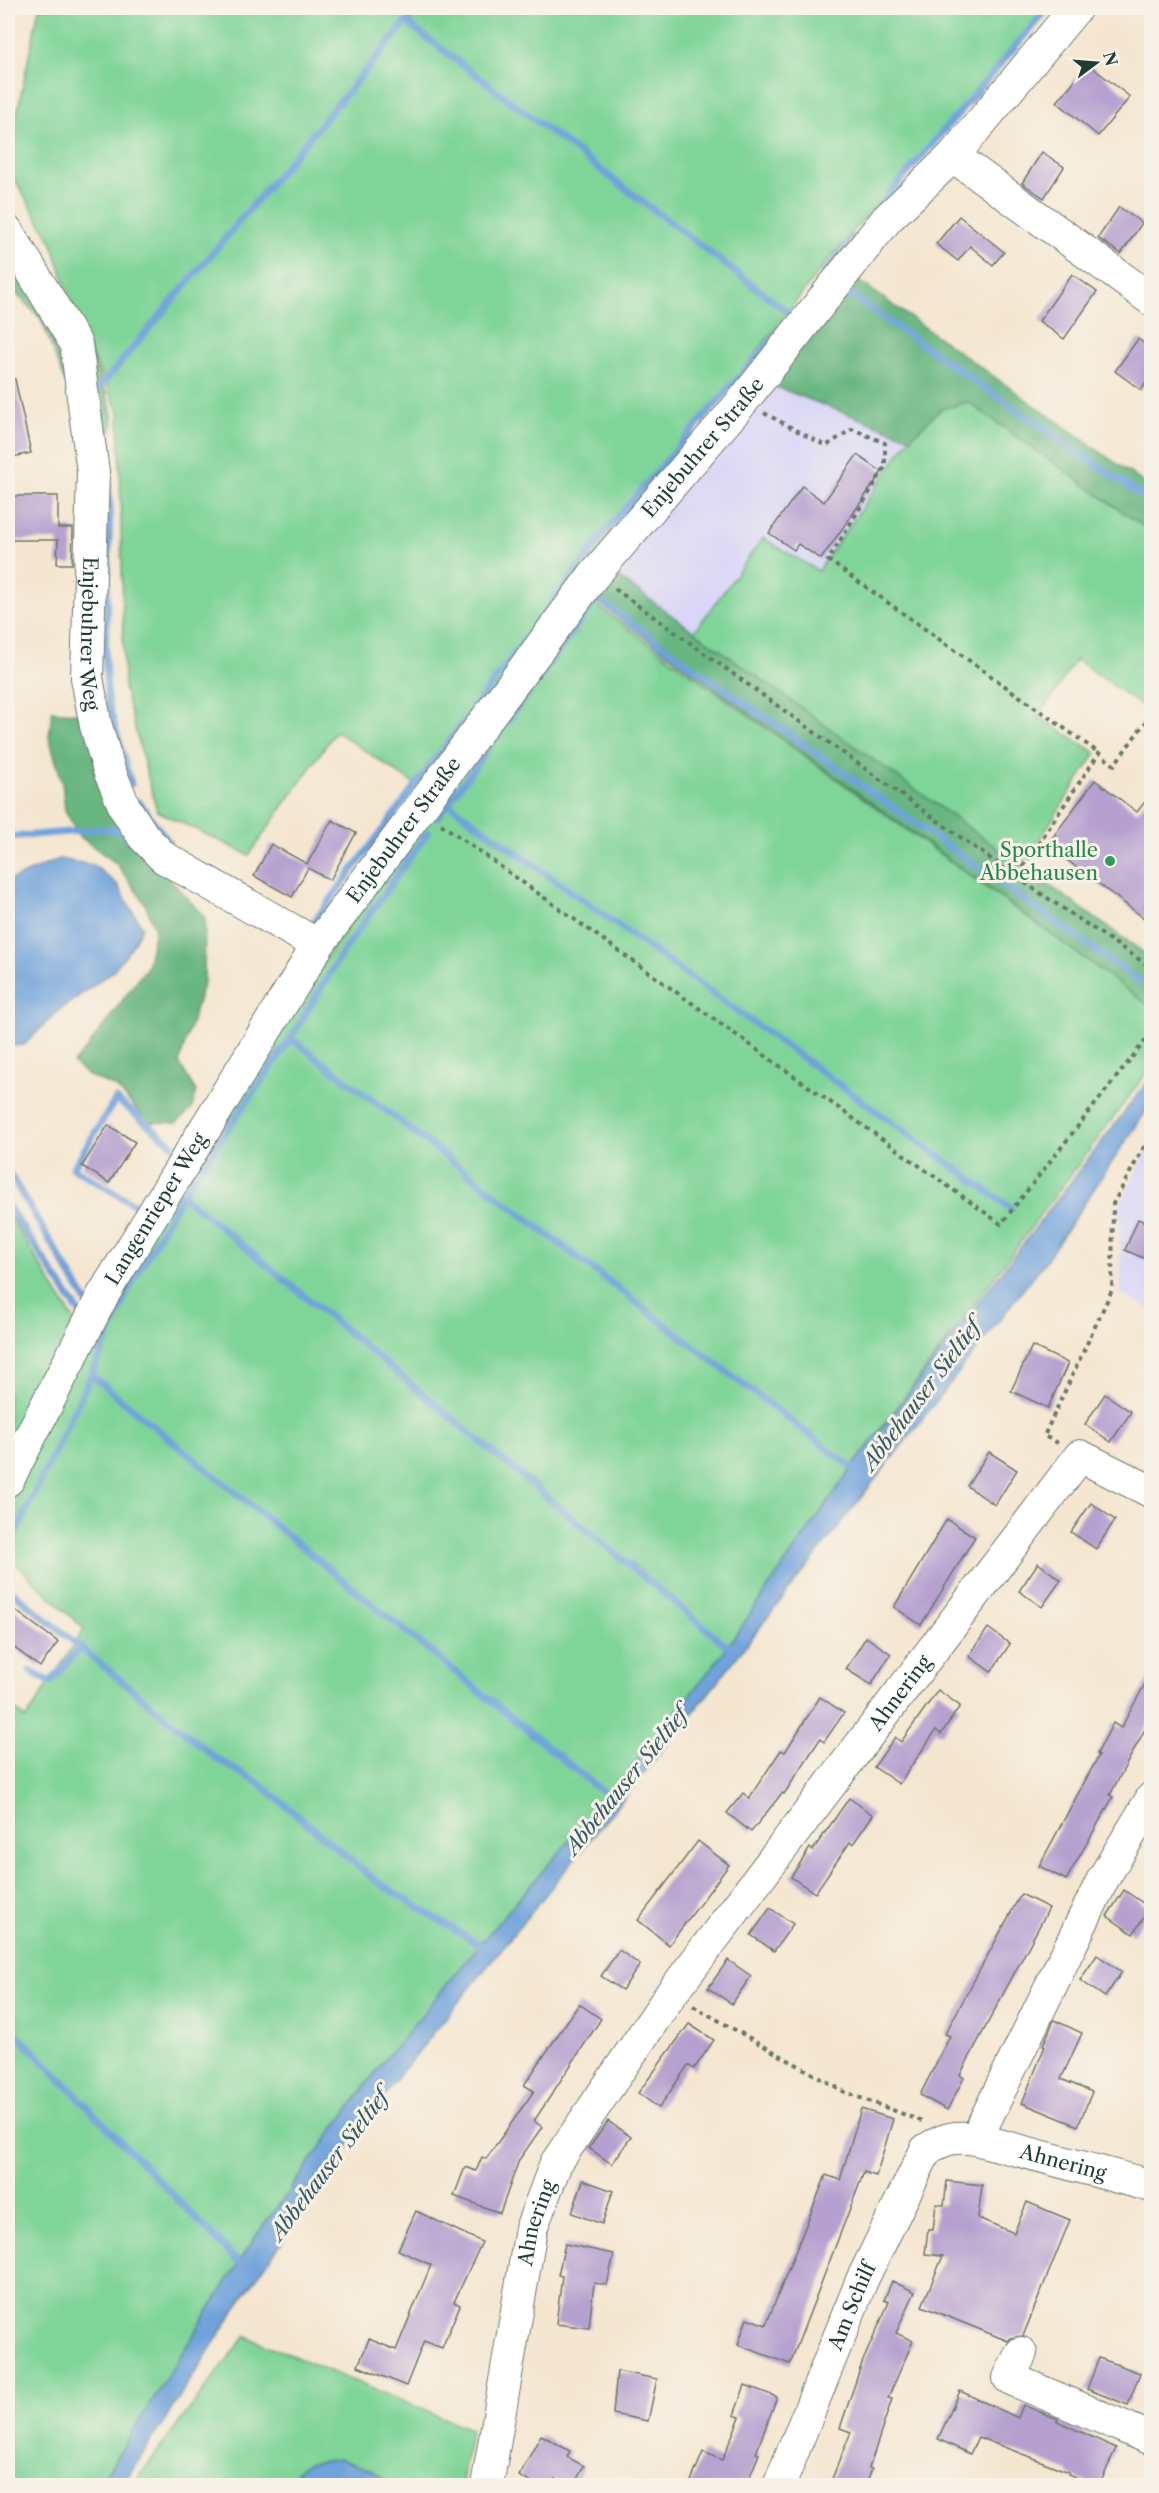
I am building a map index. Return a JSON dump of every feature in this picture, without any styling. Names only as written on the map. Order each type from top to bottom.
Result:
[{"type":"street","name":"Enjebuhrer Straße","points":[[318,945],[593,576],[742,402],[887,219],[953,156],[1077,8]]},
{"type":"street","points":[[953,156],[1152,300]]},
{"type":"street","name":"Enjebuhrer Weg","points":[[8,232],[76,344],[93,472],[87,678],[109,770],[125,808],[143,836],[163,857],[318,945]]},
{"type":"street","name":"Langenrieper Weg","points":[[8,1480],[103,1295],[318,945]]},
{"type":"street","points":[[1080,1456],[1152,1492]]},
{"type":"street","name":"Ahnering","points":[[487,2486],[531,2229],[556,2163],[671,1994],[1080,1456]]},
{"type":"street","points":[[976,2139],[1103,1879],[1152,1798]]},
{"type":"street","name":"Ahnering","points":[[941,2139],[957,2136],[976,2139],[1152,2186]]},
{"type":"street","name":"Am Schilf","points":[[778,2486],[862,2280],[926,2150],[941,2139]]},
{"type":"street","points":[[1021,2353],[1009,2378],[1152,2439]]},
{"type":"path","points":[[742,402],[826,446],[852,429],[885,443],[885,467],[828,560],[1114,765],[1152,713]]},
{"type":"path","points":[[614,588],[1016,877],[1152,968]]},
{"type":"path","points":[[1016,877],[1099,753]]},
{"type":"path","points":[[418,808],[1001,1224],[1152,1032]]},
{"type":"path","points":[[1080,1456],[1044,1436],[1112,1290],[1113,1204],[1152,1132]]},
{"type":"path","points":[[671,1994],[845,2092],[922,2121],[941,2139]]},
{"type":"shaded area","points":[[763,382],[910,438],[817,571],[763,538],[694,632],[607,569]]},
{"type":"shaded area","points":[[1151,1141],[1151,1309],[1121,1295],[1119,1207]]},
{"type":"green space","points":[[39,8],[1049,8],[828,260],[420,788],[336,731],[249,855],[157,811],[124,688],[119,412],[85,341],[51,241],[8,168],[8,157]]},
{"type":"green space","points":[[8,212],[73,312],[107,395],[113,418],[112,431],[101,434],[92,432],[64,380],[41,319],[8,286]]},
{"type":"green space","points":[[848,273],[1151,488],[1151,532],[968,402],[941,409],[910,438],[763,382]]},
{"type":"green space","points":[[968,402],[1151,532],[1151,710],[1150,712],[1076,659],[1039,717],[1096,753],[1022,866],[694,632],[763,538],[818,571],[910,438],[941,409]]},
{"type":"green space","points":[[607,569],[1151,958],[1151,1007],[587,595]]},
{"type":"green space","points":[[585,597],[1151,1007],[1151,1067],[848,1473],[721,1656],[615,1788],[491,1931],[383,2062],[254,2239],[99,2485],[8,2485],[8,1703],[26,1719],[84,1629],[8,1556],[8,1213],[77,1325],[270,1035]]},
{"type":"green space","points":[[52,711],[86,714],[171,880],[205,918],[204,981],[179,1063],[196,1091],[192,1109],[176,1123],[148,1122],[116,1087],[87,1075],[73,1063],[87,1048],[147,967],[155,930],[146,905],[117,864],[79,836],[65,810],[62,782],[49,737]]},
{"type":"green space","points":[[245,2336],[470,2429],[462,2485],[393,2485],[373,2471],[296,2471],[309,2485],[142,2486],[134,2483]]},
{"type":"water","points":[[59,859],[93,865],[117,884],[142,927],[131,948],[112,972],[57,1012],[24,1045],[8,1046],[8,881]]},
{"type":"water","name":"Abbehauser Sieltief","points":[[1151,1077],[1151,1104],[1047,1259],[708,1694],[397,2078],[248,2290],[123,2485],[99,2485],[254,2239],[383,2062],[491,1931],[615,1788],[721,1656],[848,1473]]},
{"type":"water","points":[[340,2459],[373,2471],[393,2485],[309,2485],[296,2471],[308,2463]]},
{"type":"building","points":[[1088,64],[1130,97],[1098,136],[1057,102]]},
{"type":"building","points":[[1042,152],[1064,167],[1044,198],[1022,183]]},
{"type":"building","points":[[1119,207],[1142,223],[1121,254],[1098,238]]},
{"type":"building","points":[[959,216],[1004,252],[993,265],[970,246],[958,261],[936,244]]},
{"type":"building","points":[[1072,274],[1097,292],[1064,339],[1039,321]]},
{"type":"building","points":[[1138,339],[1152,349],[1152,375],[1141,390],[1115,371]]},
{"type":"building","points":[[15,379],[31,453],[8,458],[8,380]]},
{"type":"building","points":[[857,455],[882,472],[821,559],[798,544],[794,550],[769,533],[802,486],[824,502]]},
{"type":"building","points":[[8,496],[58,496],[58,528],[73,528],[72,564],[57,564],[58,540],[8,540]]},
{"type":"building","name":"Sporthalle Abbehausen","points":[[1095,780],[1137,812],[1152,793],[1152,924],[1047,845]]},
{"type":"building","points":[[332,820],[356,833],[330,880],[308,868],[292,897],[254,876],[271,844],[307,864]]},
{"type":"building","points":[[108,1125],[135,1142],[109,1183],[82,1166]]},
{"type":"building","points":[[1138,1219],[1152,1225],[1152,1262],[1125,1250]]},
{"type":"building","points":[[1032,1346],[1068,1363],[1048,1408],[1011,1391]]},
{"type":"building","points":[[1105,1394],[1131,1412],[1111,1442],[1085,1424]]},
{"type":"building","points":[[989,1452],[1017,1470],[995,1505],[967,1486]]},
{"type":"building","points":[[1091,1503],[1115,1520],[1096,1549],[1071,1532]]},
{"type":"building","points":[[947,1519],[975,1537],[921,1625],[894,1607]]},
{"type":"building","points":[[1038,1563],[1061,1580],[1042,1607],[1019,1591]]},
{"type":"building","points":[[8,1605],[58,1642],[40,1667],[8,1643]]},
{"type":"building","points":[[988,1628],[1010,1644],[991,1672],[969,1656]]},
{"type":"building","points":[[866,1637],[891,1654],[871,1685],[846,1669]]},
{"type":"building","points":[[1152,1671],[1152,1716],[1110,1795],[1113,1797],[1066,1880],[1039,1866],[1099,1755],[1097,1754],[1113,1723],[1121,1728]]},
{"type":"building","points":[[938,1690],[960,1706],[941,1734],[936,1730],[899,1784],[874,1767],[895,1737],[901,1742]]},
{"type":"building","points":[[820,1697],[844,1713],[824,1742],[820,1739],[784,1794],[782,1793],[751,1832],[727,1813],[743,1793],[749,1798],[781,1750],[785,1752]]},
{"type":"building","points":[[849,1798],[873,1815],[853,1844],[850,1842],[815,1893],[791,1877],[810,1848],[813,1850]]},
{"type":"building","points":[[698,1841],[729,1865],[669,1945],[638,1920]]},
{"type":"building","points":[[1124,1890],[1150,1908],[1133,1934],[1107,1916]]},
{"type":"building","points":[[1021,1894],[1049,1908],[960,2075],[964,2078],[947,2110],[920,2095],[950,2036],[945,2034]]},
{"type":"building","points":[[770,1908],[793,1924],[774,1951],[751,1935]]},
{"type":"building","points":[[619,1950],[640,1965],[622,1990],[601,1976]]},
{"type":"building","points":[[1097,1955],[1122,1972],[1105,1997],[1080,1980]]},
{"type":"building","points":[[728,1960],[751,1976],[732,2004],[708,1988]]},
{"type":"building","points":[[579,2004],[601,2019],[534,2121],[542,2127],[519,2160],[500,2213],[454,2196],[465,2167],[476,2171],[482,2157],[486,2159],[534,2091],[524,2085]]},
{"type":"building","points":[[1054,2020],[1082,2033],[1061,2079],[1092,2092],[1078,2126],[1022,2103]]},
{"type":"building","points":[[689,2024],[714,2040],[694,2069],[688,2065],[659,2108],[638,2093]]},
{"type":"building","points":[[861,2109],[893,2119],[876,2176],[864,2172],[790,2364],[738,2345],[747,2318],[766,2325],[826,2175],[840,2180]]},
{"type":"building","points":[[608,2121],[631,2137],[612,2164],[589,2148]]},
{"type":"building","points":[[583,2180],[613,2191],[602,2224],[572,2213]]},
{"type":"building","points":[[947,2181],[982,2185],[978,2218],[1014,2233],[1027,2202],[1070,2220],[1023,2336],[1011,2338],[1008,2341],[922,2306],[943,2256],[925,2254],[928,2229],[933,2230],[936,2204],[944,2205]]},
{"type":"building","points":[[416,2211],[482,2242],[454,2302],[460,2305],[442,2348],[424,2341],[406,2386],[358,2366],[369,2339],[396,2350],[431,2265],[398,2250]]},
{"type":"building","points":[[565,2244],[614,2254],[607,2285],[594,2283],[589,2328],[556,2324],[562,2276],[558,2275]]},
{"type":"building","points":[[892,2281],[915,2292],[896,2333],[913,2341],[888,2398],[892,2399],[865,2486],[829,2486],[851,2432],[840,2428],[862,2363],[889,2302],[884,2300]]},
{"type":"building","points":[[1099,2358],[1140,2373],[1128,2405],[1087,2389]]},
{"type":"building","points":[[617,2371],[657,2379],[648,2421],[613,2414]]},
{"type":"building","points":[[745,2385],[777,2397],[746,2486],[689,2486],[703,2452],[722,2460],[740,2417],[734,2415]]},
{"type":"building","points":[[960,2391],[1018,2418],[1023,2405],[1058,2419],[1057,2421],[1116,2448],[1099,2486],[1094,2486],[1068,2474],[1069,2472],[978,2437],[970,2454],[938,2439]]},
{"type":"building","points":[[541,2435],[570,2451],[567,2457],[584,2466],[573,2486],[567,2486],[555,2479],[552,2486],[537,2486],[519,2476]]},
{"type":"waterway","points":[[96,392],[418,8]]},
{"type":"waterway","points":[[881,204],[1048,8]]},
{"type":"waterway","points":[[406,22],[792,315]]},
{"type":"waterway","points":[[824,274],[852,238]]},
{"type":"waterway","points":[[844,298],[848,293],[1152,503]]},
{"type":"waterway","points":[[308,926],[310,927],[610,526],[780,330]]},
{"type":"waterway","points":[[107,477],[110,507],[105,658],[108,703],[131,784]]},
{"type":"waterway","points":[[438,817],[613,576]]},
{"type":"waterway","points":[[597,599],[1152,990]]},
{"type":"waterway","points":[[139,802],[168,841]]},
{"type":"waterway","points":[[449,804],[1011,1208]]},
{"type":"waterway","points":[[8,837],[104,829],[119,830],[128,837]]},
{"type":"waterway","points":[[8,1549],[91,1375],[127,1292],[182,1195],[291,1038],[342,953],[428,832]]},
{"type":"waterway","name":"Abbehauser Sieltief","points":[[291,1038],[858,1472]]},
{"type":"waterway","points":[[145,1211],[73,1168],[116,1099],[182,1152]]},
{"type":"waterway","points":[[8,1171],[88,1304]]},
{"type":"waterway","points":[[182,1195],[732,1650]]},
{"type":"waterway","points":[[8,1206],[81,1315]]},
{"type":"waterway","name":"Abbehauser Sieltief","points":[[91,1375],[614,1801]]},
{"type":"waterway","points":[[8,1588],[217,1759],[259,1783],[376,1881],[486,1949]]},
{"type":"waterway","points":[[30,1671],[50,1682],[80,1648]]},
{"type":"waterway","points":[[8,2025],[244,2268]]},
{"type":"place","name":"Sporthalle Abbehausen","points":[[1110,861]]}]
